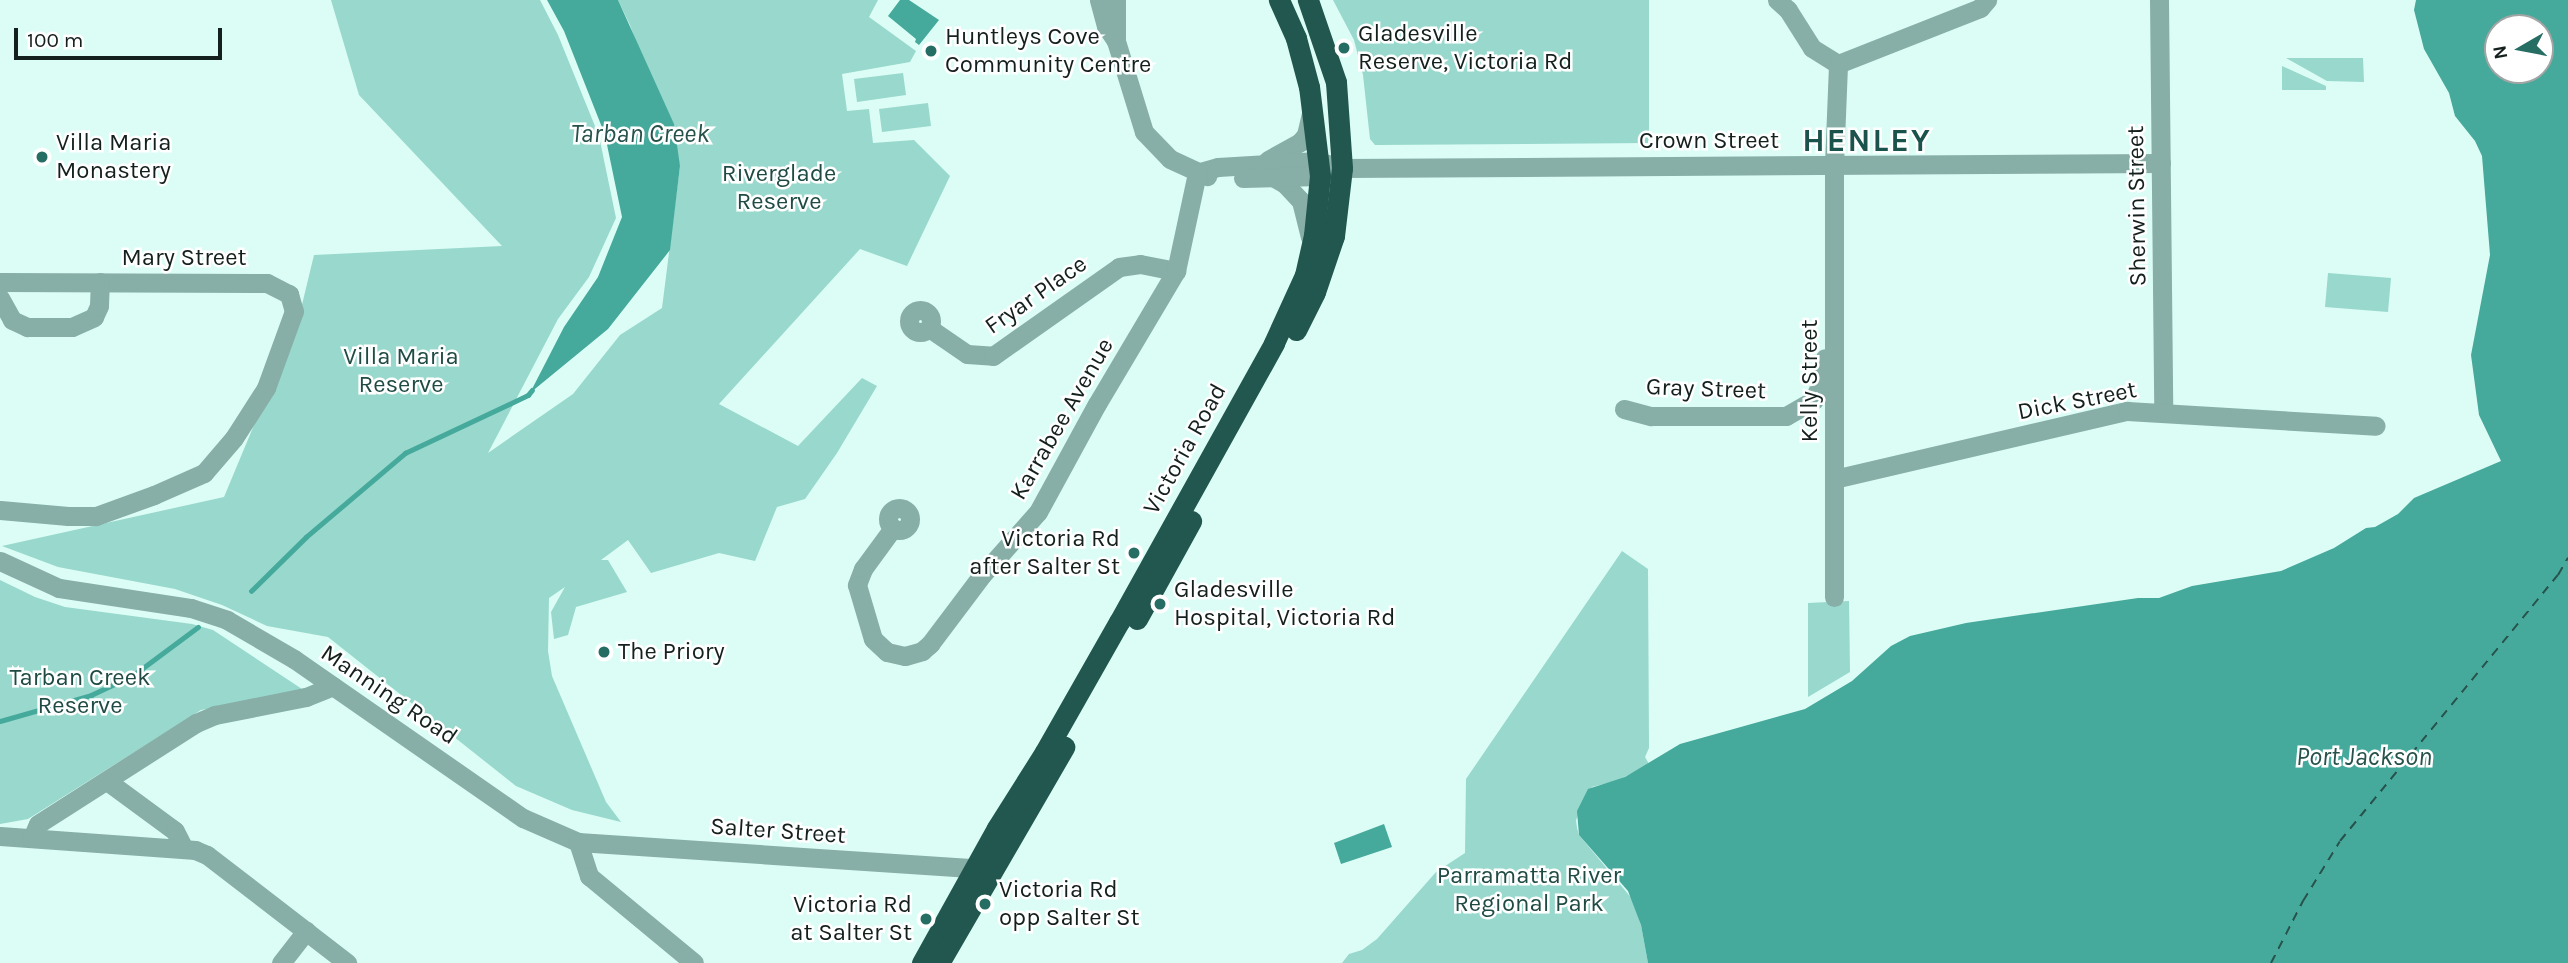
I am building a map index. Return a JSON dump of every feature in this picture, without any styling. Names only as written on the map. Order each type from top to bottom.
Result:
[{"type":"highway","name":"Victoria Road","points":[[922,963],[974,868],[1045,752],[1292,309],[1311,252],[1319,169],[1308,82],[1299,50],[1279,0]]},
{"type":"highway","name":"Victoria Road","points":[[939,963],[1167,566],[1304,314],[1334,236],[1342,168],[1336,82],[1308,0]]},
{"type":"street","points":[[1099,0],[1106,26],[1116,41]]},
{"type":"street","points":[[1116,0],[1116,41]]},
{"type":"street","points":[[1777,0],[1788,10],[1812,48],[1838,64],[1980,8],[1987,0]]},
{"type":"street","name":"Sherwin Street","points":[[2159,0],[2163,411]]},
{"type":"street","name":"Crown Street","points":[[1116,41],[1144,132],[1170,159],[1197,173],[1219,180],[1265,171],[1342,168],[2161,163]]},
{"type":"street","name":"Kelly Street","points":[[1834,597],[1834,165],[1838,64]]},
{"type":"street","points":[[1308,82],[1312,109],[1306,135],[1265,171],[1295,192],[1301,201],[1307,215],[1311,252]]},
{"type":"street","name":"Karrabee Avenue","points":[[893,528],[863,569],[857,585],[873,639],[887,652],[905,656],[922,651],[930,644],[982,575],[1038,512],[1097,404],[1176,271],[1197,173]]},
{"type":"street","name":"Fryar Place","points":[[929,328],[967,354],[993,356],[1119,267],[1140,264],[1176,271]]},
{"type":"street","name":"Mary Street","points":[[0,282],[267,283],[289,294],[294,311],[266,388],[233,438],[204,473],[96,516],[0,510]]},
{"type":"street","name":"Mary Street","points":[[0,298],[12,320],[27,327],[72,327],[94,317],[99,306],[100,282]]},
{"type":"street","name":"Gray Street","points":[[1624,409],[1651,416],[1786,416],[1803,410],[1814,400],[1822,379],[1834,309]]},
{"type":"street","name":"Dick Street","points":[[1834,479],[2127,411],[2163,411],[2376,426]]},
{"type":"street","name":"Manning Road","points":[[0,561],[60,588],[191,608],[217,616],[256,636],[333,686],[523,818],[578,842]]},
{"type":"street","points":[[32,838],[38,824],[207,718],[306,697],[333,686]]},
{"type":"street","points":[[107,780],[175,831],[183,847]]},
{"type":"street","points":[[0,836],[183,847],[207,855],[347,963]]},
{"type":"street","points":[[578,842],[589,876],[694,963]]},
{"type":"street","name":"Salter Street","points":[[578,842],[974,868]]},
{"type":"street","points":[[281,963],[306,931]]},
{"type":"green space","points":[[331,0],[540,0],[558,35],[599,136],[616,218],[589,277],[558,319],[488,453],[573,394],[620,335],[662,308],[680,166],[630,25],[618,0],[878,0],[869,17],[916,51],[910,62],[842,74],[847,111],[869,109],[873,143],[914,140],[950,176],[907,266],[860,249],[719,404],[798,446],[862,378],[877,386],[837,453],[805,499],[777,507],[755,561],[719,553],[651,573],[628,540],[601,560],[608,560],[627,592],[576,607],[568,635],[554,639],[551,612],[565,587],[549,598],[548,651],[552,676],[606,802],[621,822],[572,810],[516,786],[328,637],[267,626],[222,605],[175,589],[58,567],[2,546],[224,497],[299,317],[314,255],[502,246],[359,95]]},
{"type":"green space","points":[[1333,0],[1649,0],[1649,143],[1375,145],[1370,139],[1363,75],[1354,40]]},
{"type":"green space","points":[[2286,58],[2363,58],[2364,82],[2327,81]]},
{"type":"green space","points":[[2282,66],[2326,86],[2326,90],[2282,90]]},
{"type":"green space","points":[[903,73],[906,95],[857,102],[854,79]]},
{"type":"green space","points":[[928,103],[931,126],[882,132],[879,109]]},
{"type":"green space","points":[[2328,273],[2391,278],[2388,312],[2325,307]]},
{"type":"green space","name":"Parramatta River Regional Park","points":[[1622,551],[1648,569],[1649,748],[1645,757],[1649,764],[1619,780],[1592,787],[1576,820],[1579,835],[1633,900],[1648,963],[1342,963],[1349,954],[1362,950],[1377,939],[1436,872],[1465,853],[1466,779]]},
{"type":"green space","name":"Tarban Creek Reserve","points":[[0,580],[35,597],[65,607],[192,624],[213,630],[305,691],[201,710],[28,819],[0,824]]},
{"type":"green space","points":[[1849,601],[1850,672],[1808,697],[1808,603]]},
{"type":"water","name":"Tarban Creek","points":[[547,0],[618,0],[674,124],[680,166],[670,250],[608,329],[530,393],[564,327],[598,277],[622,217],[605,135],[564,31]]},
{"type":"water","points":[[900,0],[909,0],[939,20],[919,45],[915,42],[916,39],[888,16]]},
{"type":"water","name":"Port Jackson","points":[[2416,0],[2568,0],[2568,963],[1648,963],[1641,925],[1628,891],[1579,835],[1577,811],[1588,789],[1625,777],[1680,744],[1805,709],[1852,681],[1891,646],[1910,636],[1966,623],[2138,598],[2159,598],[2192,586],[2281,571],[2334,548],[2366,528],[2375,527],[2398,514],[2414,498],[2501,461],[2479,415],[2471,355],[2490,255],[2482,156],[2475,141],[2455,116],[2449,93],[2424,49],[2414,10]]},
{"type":"water","points":[[1384,824],[1392,847],[1341,864],[1334,843]]},
{"type":"waterway","name":"Tarban Creek","points":[[251,591],[306,537],[405,453],[528,395],[532,390]]},
{"type":"waterway","name":"Tarban Creek","points":[[0,721],[91,695],[132,676],[198,627]]},
{"type":"ferry route","points":[[2271,963],[2303,901],[2340,841],[2558,575],[2568,558]]},
{"type":"place","name":"Gladesville Reserve, Victoria Rd","points":[[1344,48]]},
{"type":"place","name":"Huntleys Cove Community Centre","points":[[931,51]]},
{"type":"place","name":"Villa Maria Monastery","points":[[42,157]]},
{"type":"place","name":"Victoria Rd after Salter St","points":[[1134,553]]},
{"type":"place","name":"Gladesville Hospital, Victoria Rd","points":[[1160,604]]},
{"type":"place","name":"The Priory","points":[[604,652]]},
{"type":"place","name":"Victoria Rd opp Salter St","points":[[985,904]]},
{"type":"place","name":"Victoria Rd at Salter St","points":[[926,919]]},
{"type":"district","name":"HENLEY","points":[[1867,141]]},
{"type":"park label","name":"Riverglade Reserve","points":[[779,188]]},
{"type":"park label","name":"Villa Maria Reserve","points":[[401,371]]}]
